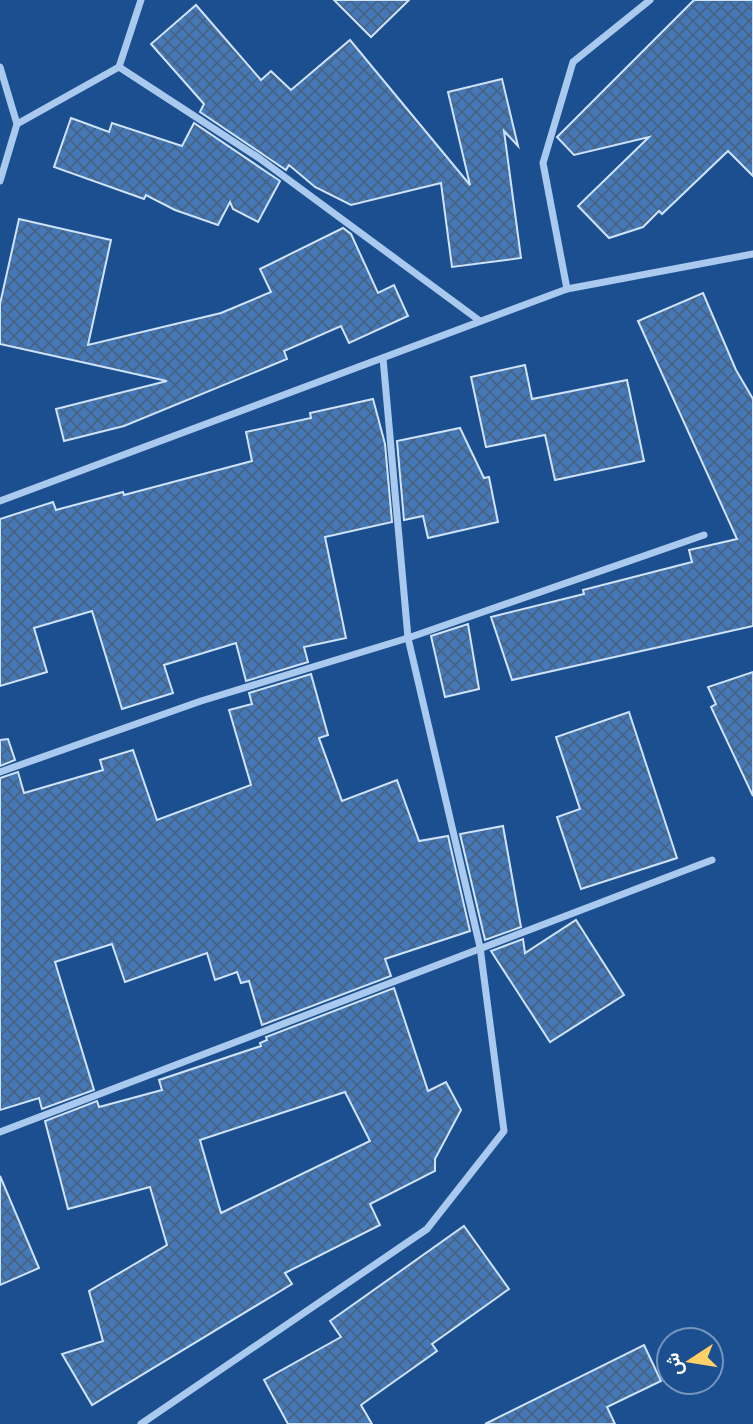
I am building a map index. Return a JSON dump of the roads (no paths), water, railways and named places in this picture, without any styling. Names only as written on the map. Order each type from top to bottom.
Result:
[{"type":"street","points":[[17,124],[119,67],[141,0]]},
{"type":"street","points":[[567,289],[543,163],[573,62],[650,0]]},
{"type":"street","points":[[0,67],[17,124],[0,181]]},
{"type":"street","points":[[119,67],[259,158],[480,321]]},
{"type":"street","points":[[0,501],[567,289],[753,254]]},
{"type":"street","points":[[141,1424],[427,1229],[504,1131],[480,947],[408,638],[383,358]]},
{"type":"street","points":[[0,772],[201,701],[408,638],[704,536]]},
{"type":"street","points":[[0,1132],[712,860]]}]
